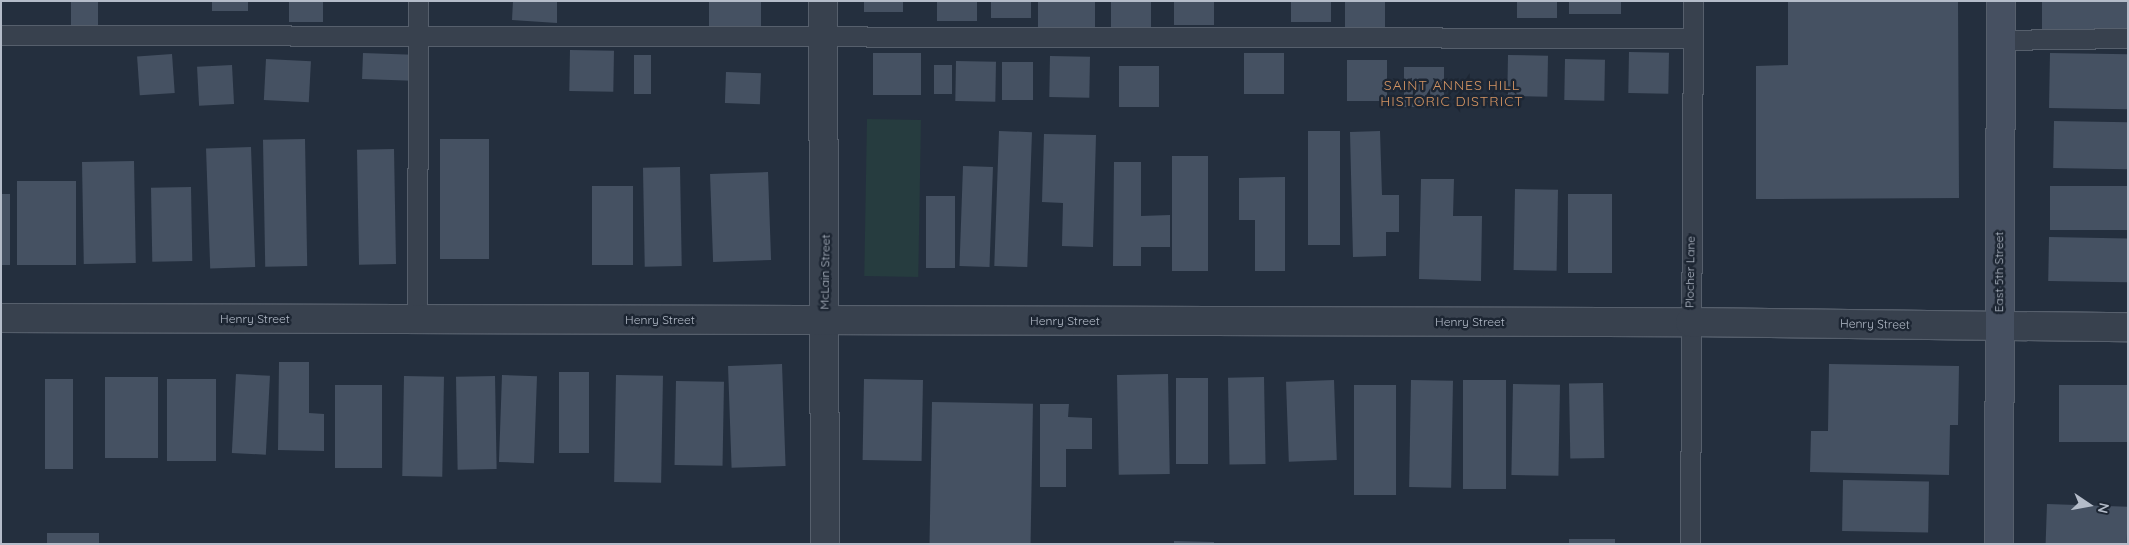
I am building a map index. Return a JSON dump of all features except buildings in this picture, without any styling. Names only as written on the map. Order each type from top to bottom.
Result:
[{"type":"main road","name":"East 5th Street","points":[[1999,544],[2001,1]]},
{"type":"street","name":"McLain Street","points":[[823,1],[825,544]]},
{"type":"street","name":"Henry Street","points":[[1,318],[1690,322],[2128,327]]},
{"type":"lane","points":[[417,319],[418,1]]},
{"type":"lane","name":"Plocher Lane","points":[[1690,544],[1693,1]]},
{"type":"lane","points":[[1,35],[1693,38]]},
{"type":"lane","points":[[2000,40],[2128,38]]},
{"type":"green space","points":[[867,119],[921,120],[918,277],[864,276]]},
{"type":"district","name":"SAINT ANNES HILL HISTORIC DISTRICT","points":[[1452,94]]}]
